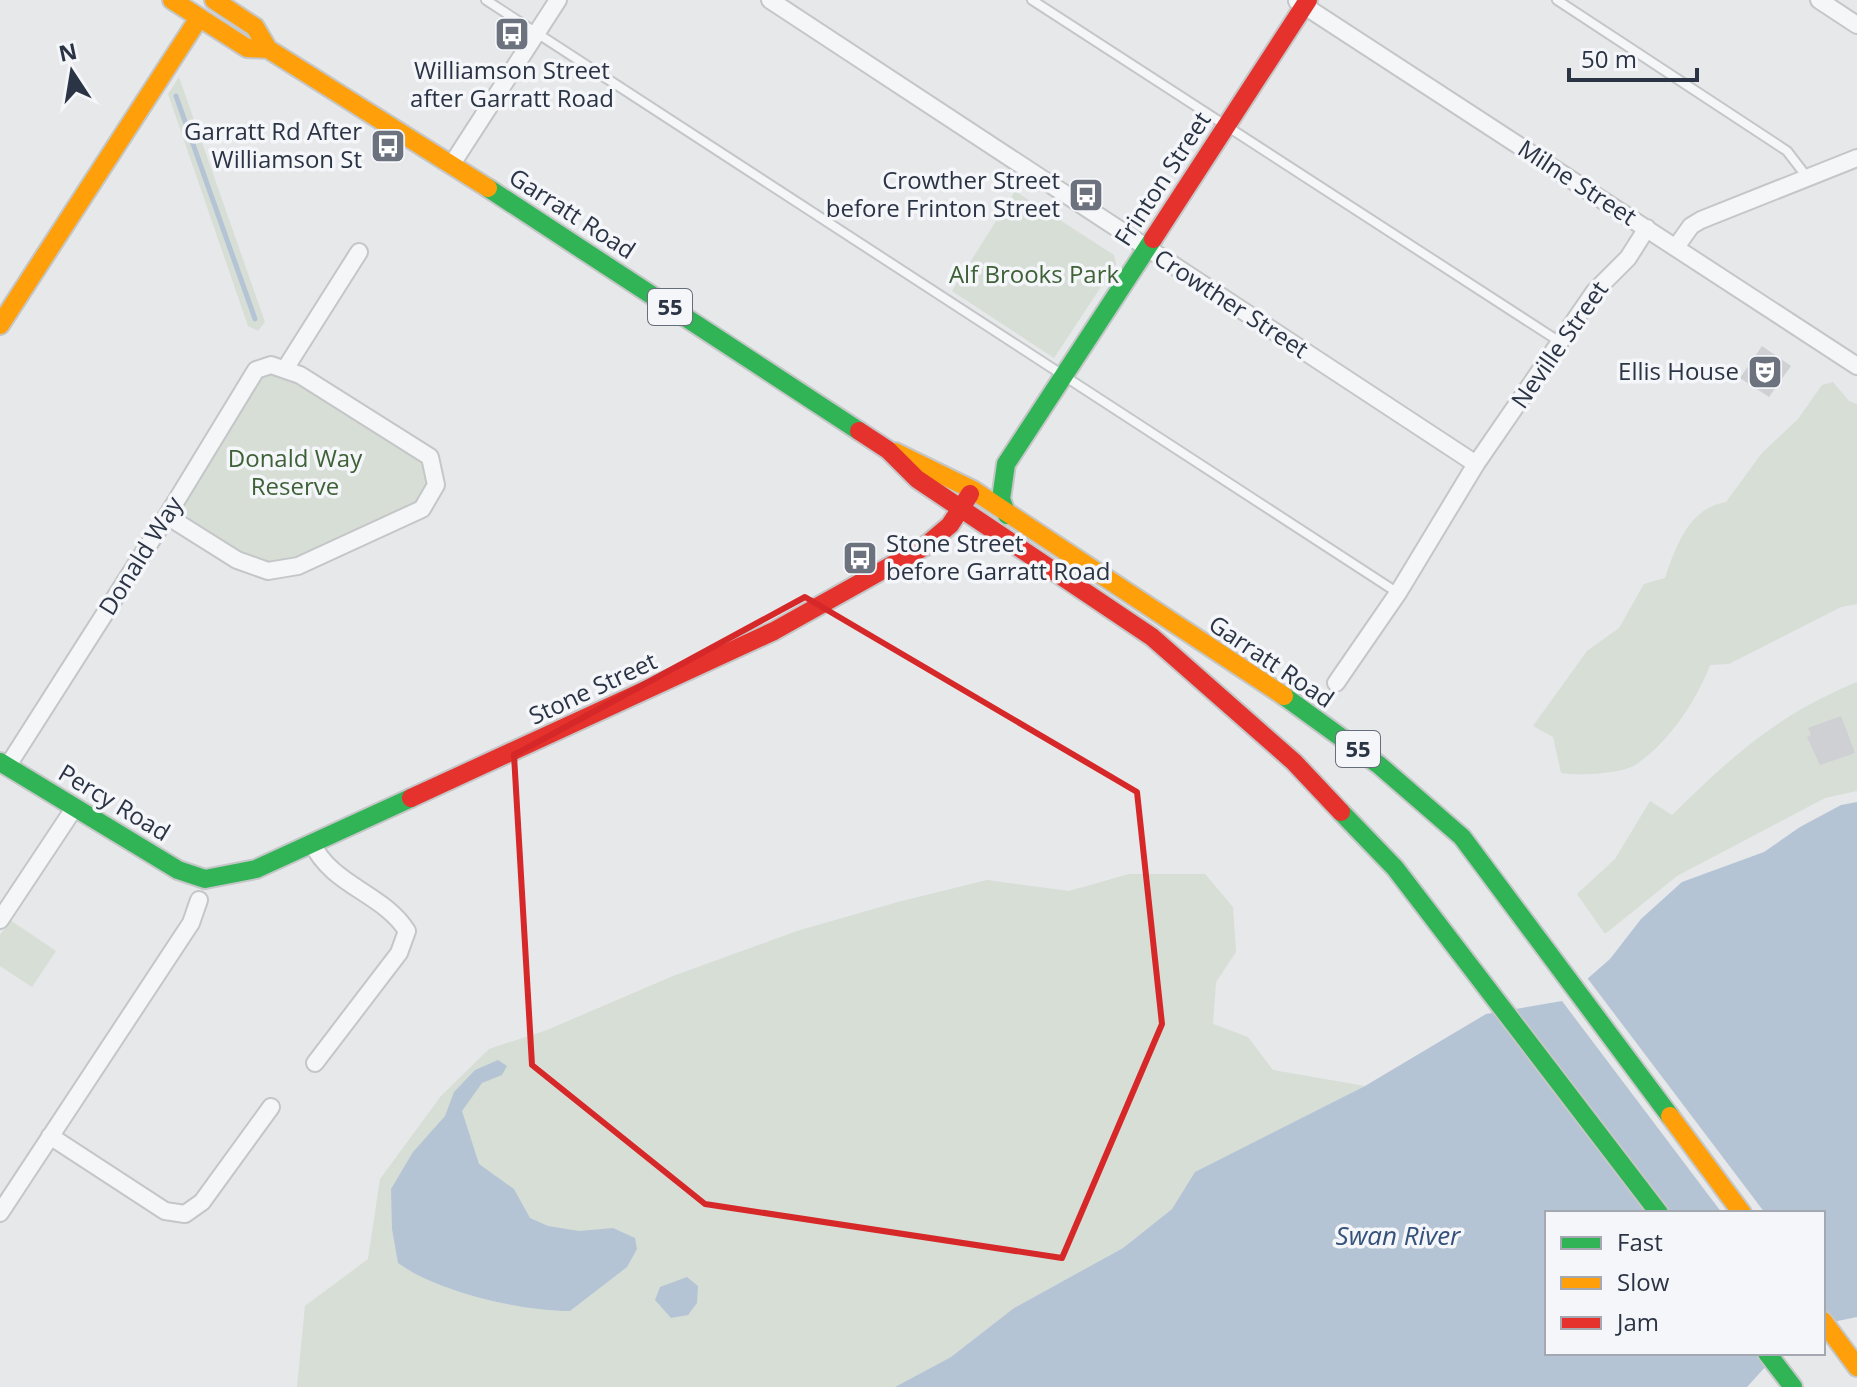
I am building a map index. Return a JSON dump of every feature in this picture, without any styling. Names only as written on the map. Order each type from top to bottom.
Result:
[{"type":"main road","name":"Garratt Road","points":[[172,0],[247,48],[268,49]]},
{"type":"main road","name":"Garratt Road","points":[[214,0],[255,27],[268,49],[452,164],[888,450],[917,479],[1152,637],[1255,726],[1349,817],[1395,868],[1657,1211]]},
{"type":"main road","name":"Frinton Street","points":[[1007,515],[1001,499],[1006,464],[1303,2]]},
{"type":"main road","points":[[0,325],[199,18]]},
{"type":"main road","name":"Garratt Road","points":[[888,450],[926,462],[1361,752],[1405,785],[1462,837],[1741,1211]]},
{"type":"main road","points":[[952,480],[972,482],[1006,464]]},
{"type":"main road","name":"Stone Street","points":[[205,879],[228,877],[256,869],[774,631],[924,547],[941,534],[971,492]]},
{"type":"main road","name":"Percy Road","points":[[4,764],[178,870],[205,879]]},
{"type":"main road","points":[[1825,1324],[1857,1367]]},
{"type":"main road","points":[[1769,1355],[1793,1387]]},
{"type":"street","points":[[452,164],[558,0]]},
{"type":"street","name":"Crowther Street","points":[[770,0],[1476,464]]},
{"type":"street","points":[[1819,0],[1857,25]]},
{"type":"street","name":"Milne Street","points":[[1303,2],[1857,366]]},
{"type":"street","points":[[1676,247],[1691,226],[1701,220],[1857,158]]},
{"type":"street","name":"Neville Street","points":[[1476,464],[1595,291],[1628,258],[1647,228]]},
{"type":"street","points":[[167,516],[237,560],[268,571],[298,566],[422,509],[436,485],[430,457],[300,375],[285,369],[359,252]]},
{"type":"street","name":"Donald Way","points":[[4,764],[167,516],[256,370],[271,365],[285,369]]},
{"type":"street","points":[[1336,683],[1398,593],[1476,464]]},
{"type":"street","points":[[0,920],[75,807]]},
{"type":"street","points":[[312,843],[328,870],[396,914],[407,931],[399,953],[315,1063]]},
{"type":"street","points":[[0,1213],[191,923],[199,900]]},
{"type":"street","points":[[50,1136],[165,1211],[185,1214],[202,1202],[271,1107]]},
{"type":"lane","points":[[486,0],[1398,593]]},
{"type":"lane","points":[[1032,0],[1561,343]]},
{"type":"lane","points":[[1557,0],[1787,151],[1807,177]]},
{"type":"highlighted area","points":[[805,597],[1137,792],[1162,1024],[1062,1258],[705,1204],[532,1065],[514,755]]},
{"type":"green space","points":[[179,77],[265,322],[258,331],[248,326],[168,94]]},
{"type":"green space","name":"Alf Brooks Park","points":[[1015,191],[1114,255],[1116,264],[1054,358],[952,291]]},
{"type":"green space","name":"Donald Way Reserve","points":[[271,365],[430,457],[422,509],[298,566],[237,560],[167,523],[256,370]]},
{"type":"green space","points":[[1833,382],[1849,401],[1857,404],[1857,604],[1841,607],[1729,664],[1710,665],[1680,720],[1659,745],[1635,765],[1599,774],[1561,773],[1553,737],[1533,726],[1587,651],[1619,628],[1644,584],[1665,578],[1679,541],[1693,520],[1713,506],[1726,502],[1762,453],[1798,419],[1822,385]]},
{"type":"green space","points":[[1857,682],[1857,791],[1825,798],[1677,876],[1605,934],[1577,894],[1615,859],[1650,801],[1672,815],[1715,774],[1779,723]]},
{"type":"green space","points":[[1129,874],[1205,874],[1233,907],[1236,952],[1216,982],[1213,1024],[1248,1037],[1273,1070],[1365,1086],[1196,1172],[1172,1209],[1123,1248],[1014,1308],[951,1357],[895,1387],[297,1387],[305,1306],[368,1259],[380,1179],[441,1096],[489,1049],[547,1030],[673,976],[797,931],[898,902],[987,880],[1069,891]]},
{"type":"green space","points":[[10,920],[56,951],[32,987],[0,966],[0,935]]},
{"type":"water","name":"Swan River","points":[[1857,802],[1857,1317],[1825,1324],[1825,1211],[1545,1211],[1545,1355],[1776,1355],[1747,1387],[895,1387],[951,1357],[1014,1308],[1123,1248],[1172,1209],[1195,1172],[1365,1086],[1486,1014],[1562,1001],[1610,959],[1641,919],[1682,882],[1764,852],[1800,827],[1841,805]]},
{"type":"water","points":[[498,1060],[507,1066],[502,1075],[482,1083],[462,1111],[479,1164],[514,1189],[530,1218],[548,1226],[579,1231],[613,1228],[635,1238],[637,1249],[627,1267],[570,1311],[528,1308],[480,1298],[435,1283],[398,1263],[392,1229],[391,1189],[413,1152],[445,1116],[454,1092],[475,1070]]},
{"type":"water","points":[[687,1277],[698,1286],[697,1303],[688,1315],[671,1318],[655,1300],[660,1287]]},
{"type":"pier","points":[[1585,975],[1763,1211],[1720,1211],[1559,997]]},
{"type":"building","name":"Ellis House","points":[[1762,346],[1791,366],[1769,397],[1740,378]]},
{"type":"building","points":[[1841,716],[1855,753],[1820,765],[1807,737],[1811,735],[1808,728]]},
{"type":"waterway","points":[[176,96],[255,319]]},
{"type":"traffic: fast","points":[[488,188],[859,431]]},
{"type":"traffic: fast","points":[[1007,515],[1001,499],[1006,464],[1153,239]]},
{"type":"traffic: fast","points":[[1284,696],[1379,765],[1462,837],[1670,1116]]},
{"type":"traffic: fast","points":[[0,762],[178,870],[205,879],[256,869],[411,798]]},
{"type":"traffic: fast","points":[[1341,812],[1395,868],[1657,1211]]},
{"type":"traffic: fast","points":[[1769,1355],[1793,1387]]},
{"type":"traffic: slow","points":[[172,0],[247,48],[268,49]]},
{"type":"traffic: slow","points":[[214,0],[255,27],[268,49],[488,188]]},
{"type":"traffic: slow","points":[[0,325],[199,18]]},
{"type":"traffic: slow","points":[[895,452],[973,490],[1284,696]]},
{"type":"traffic: slow","points":[[1670,1116],[1741,1211]]},
{"type":"traffic: slow","points":[[1825,1324],[1857,1367]]},
{"type":"traffic: jam","points":[[1153,239],[1308,0]]},
{"type":"traffic: jam","points":[[859,431],[888,450],[917,479],[1152,637],[1294,762],[1341,812]]},
{"type":"traffic: jam","points":[[411,798],[774,631],[924,547],[950,525],[970,494]]},
{"type":"place","name":"Williamson Street after Garratt Road","points":[[512,34]]},
{"type":"place","name":"Garratt Rd After Williamson St","points":[[388,146]]},
{"type":"place","name":"Crowther Street before Frinton Street","points":[[1086,195]]},
{"type":"place","name":"Ellis House","points":[[1765,372]]},
{"type":"place","name":"Stone Street before Garratt Road","points":[[860,558]]}]
